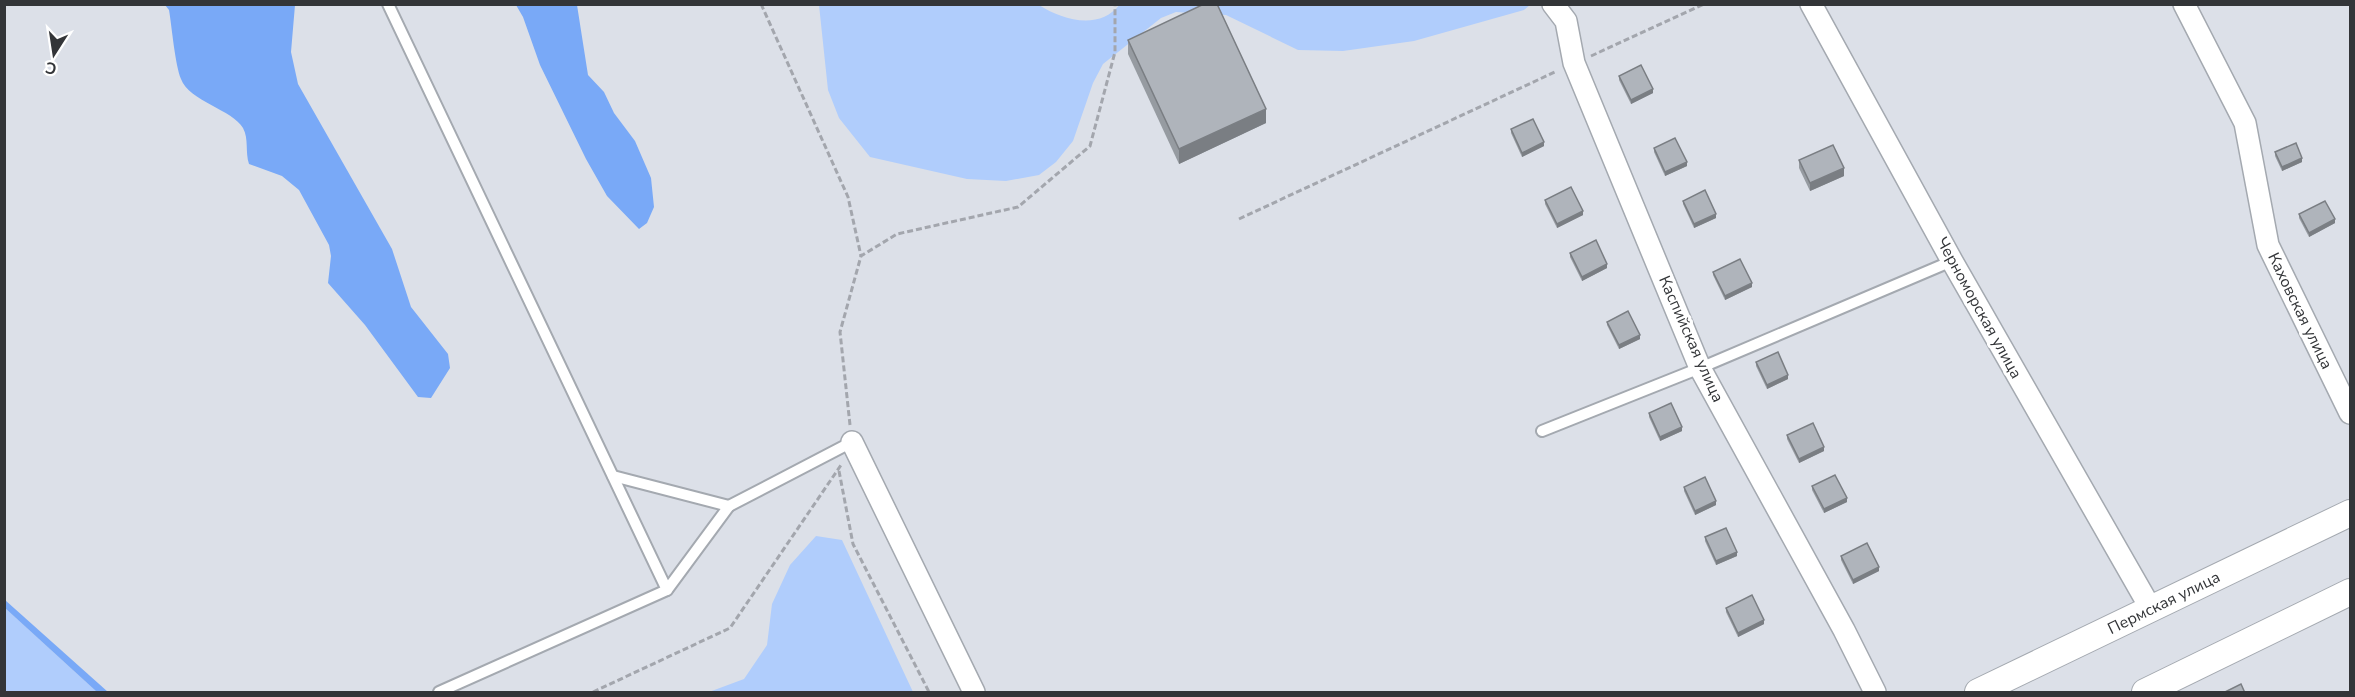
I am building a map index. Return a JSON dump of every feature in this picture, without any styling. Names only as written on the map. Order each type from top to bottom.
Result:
[{"type":"street","name":"Каспийская улица","points":[[1553,4],[1566,21],[1574,63],[1700,368],[1844,630],[1875,693]]},
{"type":"street","name":"Черноморская улица","points":[[1811,4],[1952,261],[2151,609]]},
{"type":"street","name":"Каховская улица","points":[[2184,4],[2245,123],[2268,245],[2350,413]]},
{"type":"street","points":[[852,442],[974,693]]},
{"type":"street","name":"Пермская улица","points":[[1978,693],[2350,513]]},
{"type":"street","points":[[2145,693],[2173,687],[2350,592]]},
{"type":"lane","points":[[388,4],[667,590]]},
{"type":"lane","points":[[1542,431],[1700,368],[1952,261]]},
{"type":"lane","points":[[440,693],[667,590],[729,506],[852,442]]},
{"type":"lane","points":[[613,476],[729,506]]},
{"type":"path","points":[[593,693],[730,628],[838,471],[852,442],[840,332],[861,256],[848,197],[761,4]]},
{"type":"path","points":[[861,256],[897,234],[1018,207],[1090,146],[1115,52],[1115,4]]},
{"type":"path","points":[[1239,219],[1704,4]]},
{"type":"path","points":[[838,471],[853,544],[929,693]]},
{"type":"shaded area","points":[[1120,4],[1530,5],[1524,10],[1414,41],[1343,51],[1298,50],[1226,15],[1176,12],[1161,18],[1103,64],[1093,83],[1073,141],[1056,162],[1039,175],[1006,181],[967,179],[870,157],[839,118],[828,90],[819,5],[1039,5],[1069,18],[1092,20],[1102,18]]},
{"type":"shaded area","points":[[816,536],[842,540],[913,692],[709,692],[744,679],[767,645],[772,604],[790,565]]},
{"type":"shaded area","points":[[5,608],[97,692],[5,692]]},
{"type":"water","points":[[165,5],[295,5],[291,52],[298,84],[392,249],[411,307],[448,354],[450,368],[431,398],[418,397],[365,325],[328,283],[331,256],[329,245],[299,190],[282,176],[249,164],[243,128],[230,116],[186,87],[179,72],[169,10]]},
{"type":"water","points":[[516,5],[577,5],[588,75],[604,92],[614,113],[635,141],[651,178],[654,207],[647,223],[639,229],[607,196],[586,159],[540,65],[523,17]]},
{"type":"water","points":[[5,600],[108,692],[97,692],[5,608]]},
{"type":"building","points":[[1204,4],[1217,4],[1266,109],[1179,149],[1128,40]]},
{"type":"building","points":[[1641,65],[1653,89],[1631,100],[1619,76]]},
{"type":"building","points":[[1533,119],[1544,142],[1522,153],[1511,129]]},
{"type":"building","points":[[1675,138],[1687,162],[1665,172],[1654,148]]},
{"type":"building","points":[[2296,143],[2302,158],[2282,167],[2275,152]]},
{"type":"building","points":[[1833,145],[1844,168],[1810,183],[1799,160]]},
{"type":"building","points":[[1571,187],[1583,211],[1557,224],[1545,200]]},
{"type":"building","points":[[1705,190],[1716,214],[1694,224],[1683,201]]},
{"type":"building","points":[[2325,201],[2335,219],[2309,233],[2299,214]]},
{"type":"building","points":[[1596,240],[1607,264],[1582,277],[1570,253]]},
{"type":"building","points":[[1740,259],[1752,283],[1725,296],[1713,272]]},
{"type":"building","points":[[1628,311],[1640,335],[1619,345],[1607,322]]},
{"type":"building","points":[[1778,352],[1788,375],[1767,385],[1756,362]]},
{"type":"building","points":[[1671,403],[1682,427],[1660,437],[1649,413]]},
{"type":"building","points":[[1813,423],[1824,447],[1799,459],[1787,435]]},
{"type":"building","points":[[1835,475],[1847,498],[1824,509],[1812,486]]},
{"type":"building","points":[[1705,477],[1716,501],[1695,511],[1684,487]]},
{"type":"building","points":[[1726,528],[1737,552],[1716,561],[1705,537]]},
{"type":"building","points":[[1867,543],[1879,567],[1853,580],[1841,556]]},
{"type":"building","points":[[1752,595],[1764,620],[1738,633],[1726,608]]},
{"type":"building","points":[[2241,684],[2245,693],[2223,693]]}]
